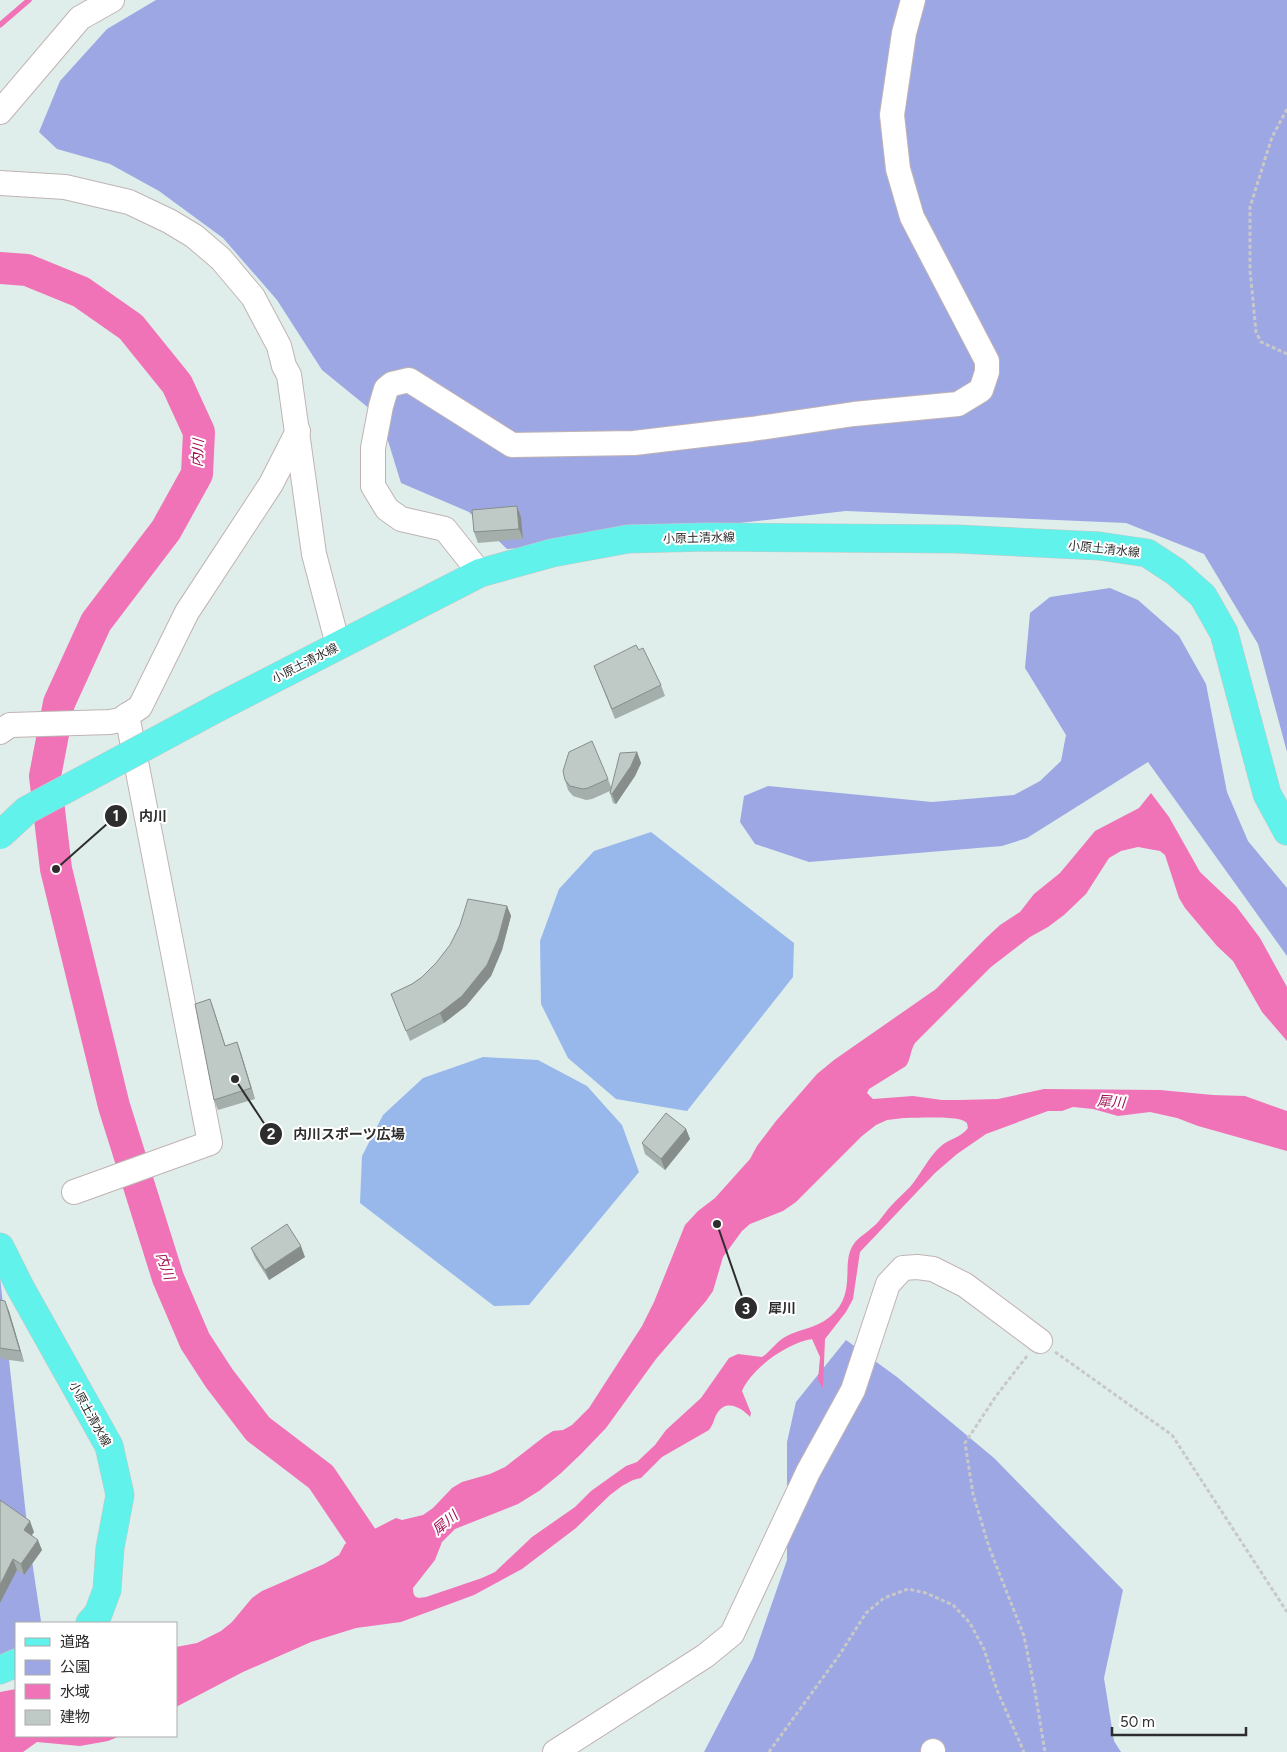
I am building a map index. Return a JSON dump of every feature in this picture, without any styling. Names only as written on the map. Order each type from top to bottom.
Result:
[{"type":"main road","name":"小原土清水線","points":[[0,835],[28,810],[219,707],[480,573],[552,552],[628,539],[709,537],[957,539],[1099,546],[1147,553],[1176,572],[1203,596],[1224,633],[1267,794],[1287,831]]},
{"type":"main road","name":"小原土清水線","points":[[0,1247],[20,1287],[109,1446],[120,1495],[110,1548],[107,1590],[98,1614],[91,1622]]},
{"type":"main road","points":[[0,1670],[15,1663]]},
{"type":"street","points":[[0,112],[80,18],[112,0]]},
{"type":"street","points":[[480,573],[445,530],[401,519],[387,509],[373,486],[373,448],[386,389],[392,384],[409,380],[512,445],[634,442],[752,429],[854,414],[958,404],[981,390],[987,372],[987,361],[912,217],[898,169],[892,115],[904,33],[913,0]]},
{"type":"street","points":[[0,183],[65,187],[129,202],[169,221],[194,236],[221,259],[253,298],[279,346],[284,366],[289,376],[314,554],[338,645]]},
{"type":"street","points":[[5,728],[118,718],[140,707],[187,612],[271,484],[298,431]]},
{"type":"street","points":[[74,1192],[210,1143],[118,718]]},
{"type":"street","points":[[555,1752],[705,1656],[732,1634],[808,1472],[853,1390],[888,1284],[904,1268],[933,1269],[966,1285],[1040,1341]]},
{"type":"path","points":[[1287,109],[1272,137],[1250,207],[1250,270],[1256,332],[1261,342],[1287,354]]},
{"type":"path","points":[[1045,1752],[1024,1636],[983,1530],[972,1494],[965,1443],[996,1396],[1040,1341],[1172,1435],[1287,1612]]},
{"type":"path","points":[[769,1752],[840,1654],[866,1613],[884,1598],[908,1589],[926,1593],[953,1605],[970,1623],[984,1649],[997,1690],[1024,1752]]},
{"type":"green space","points":[[156,0],[1287,0],[1287,752],[1258,644],[1204,554],[1126,523],[846,511],[507,549],[469,512],[401,483],[381,418],[322,370],[277,300],[223,238],[159,191],[110,164],[57,149],[39,132],[60,81],[107,29]]},
{"type":"green space","points":[[1110,588],[1138,600],[1179,636],[1206,684],[1227,792],[1248,841],[1287,888],[1287,956],[1148,762],[1027,838],[1002,846],[809,862],[755,844],[740,822],[744,796],[768,786],[932,802],[1014,795],[1040,781],[1061,761],[1066,735],[1025,668],[1030,613],[1050,597]]},
{"type":"green space","points":[[0,1277],[28,1534],[41,1621],[15,1622],[15,1651],[0,1667]]},
{"type":"green space","points":[[846,1340],[897,1377],[994,1458],[1123,1590],[1104,1678],[1114,1741],[1121,1752],[704,1752],[753,1658],[787,1560],[787,1442],[796,1402]]},
{"type":"shaded area","points":[[651,832],[794,943],[793,977],[687,1111],[616,1099],[568,1058],[541,1004],[540,941],[559,889],[594,851]]},
{"type":"shaded area","points":[[483,1057],[538,1060],[587,1086],[622,1125],[639,1172],[529,1305],[494,1306],[360,1203],[362,1156],[383,1115],[423,1078]]},
{"type":"water","points":[[1151,793],[1169,817],[1200,872],[1236,906],[1260,938],[1287,987],[1287,1041],[1262,1012],[1233,961],[1217,946],[1185,908],[1179,898],[1165,855],[1160,851],[1138,847],[1121,851],[1109,858],[1086,894],[1064,915],[1030,937],[991,967],[915,1043],[906,1066],[869,1089],[867,1093],[873,1099],[913,1096],[942,1100],[998,1099],[1044,1089],[1160,1090],[1245,1096],[1287,1111],[1287,1151],[1198,1126],[1177,1118],[1150,1112],[1118,1116],[1093,1109],[1073,1107],[1062,1111],[1048,1111],[986,1134],[957,1154],[935,1173],[860,1252],[853,1299],[846,1312],[825,1339],[823,1388],[818,1380],[820,1357],[812,1339],[802,1341],[771,1358],[747,1382],[742,1391],[751,1413],[750,1417],[734,1406],[730,1405],[722,1408],[709,1430],[662,1457],[641,1478],[622,1486],[576,1528],[522,1569],[474,1595],[401,1622],[356,1628],[311,1642],[243,1672],[178,1706],[178,1647],[197,1643],[221,1631],[232,1622],[252,1598],[262,1591],[324,1564],[339,1555],[345,1544],[396,1518],[402,1520],[423,1515],[433,1508],[452,1488],[462,1482],[490,1474],[505,1467],[545,1436],[553,1431],[563,1430],[572,1425],[589,1408],[642,1326],[654,1302],[685,1225],[698,1211],[715,1198],[750,1159],[757,1146],[776,1121],[817,1074],[834,1060],[936,989],[986,938],[1000,925],[1020,912],[1034,894],[1060,873],[1095,831],[1139,808]],"holes":[[[904,1118],[960,1119],[966,1122],[968,1128],[962,1134],[940,1147],[910,1187],[893,1203],[876,1224],[856,1241],[849,1257],[847,1284],[842,1303],[829,1318],[817,1325],[785,1337],[762,1357],[738,1354],[729,1358],[701,1398],[666,1430],[655,1445],[637,1462],[626,1466],[591,1491],[575,1507],[532,1537],[495,1572],[426,1597],[418,1598],[415,1596],[413,1588],[435,1560],[442,1542],[455,1529],[518,1504],[539,1491],[560,1474],[606,1428],[656,1359],[713,1291],[723,1257],[742,1231],[750,1224],[783,1211],[796,1202],[862,1136],[876,1125],[887,1120]]]},
{"type":"water","points":[[15,1689],[15,1737],[118,1737],[108,1741],[80,1746],[37,1742],[23,1752],[0,1752],[0,1692]]},
{"type":"building","points":[[517,506],[519,529],[474,532],[472,510]]},
{"type":"building","points":[[636,645],[639,650],[643,648],[661,685],[612,709],[594,666]]},
{"type":"building","points":[[592,741],[608,779],[583,789],[570,786],[565,780],[563,771],[569,752]]},
{"type":"building","points":[[637,752],[631,766],[612,794],[610,793],[620,753]]},
{"type":"building","points":[[468,899],[507,906],[498,939],[487,965],[462,996],[440,1013],[406,1031],[391,994],[412,984],[436,963],[450,945],[460,925]]},
{"type":"building","points":[[210,999],[225,1046],[237,1042],[251,1088],[214,1100],[195,1004]]},
{"type":"building","points":[[666,1113],[686,1129],[661,1159],[642,1143]]},
{"type":"building","points":[[287,1224],[301,1246],[265,1270],[251,1248]]},
{"type":"building","points":[[0,1300],[5,1301],[20,1351],[0,1348]]},
{"type":"building","points":[[0,1500],[30,1521],[24,1530],[38,1540],[21,1564],[13,1559],[0,1585]]},
{"type":"waterway","points":[[0,25],[29,0]]},
{"type":"waterway","name":"内川","points":[[0,268],[27,270],[81,292],[131,327],[177,384],[199,432],[197,474],[166,530],[96,622],[59,703],[45,776],[56,869],[114,1106],[168,1278],[195,1341],[219,1378],[258,1429],[321,1477],[385,1572]]},
{"type":"place","name":"内川","points":[[56,869]]},
{"type":"place","name":"内川スポーツ広場","points":[[235,1079]]},
{"type":"place","name":"犀川","points":[[717,1224]]}]
